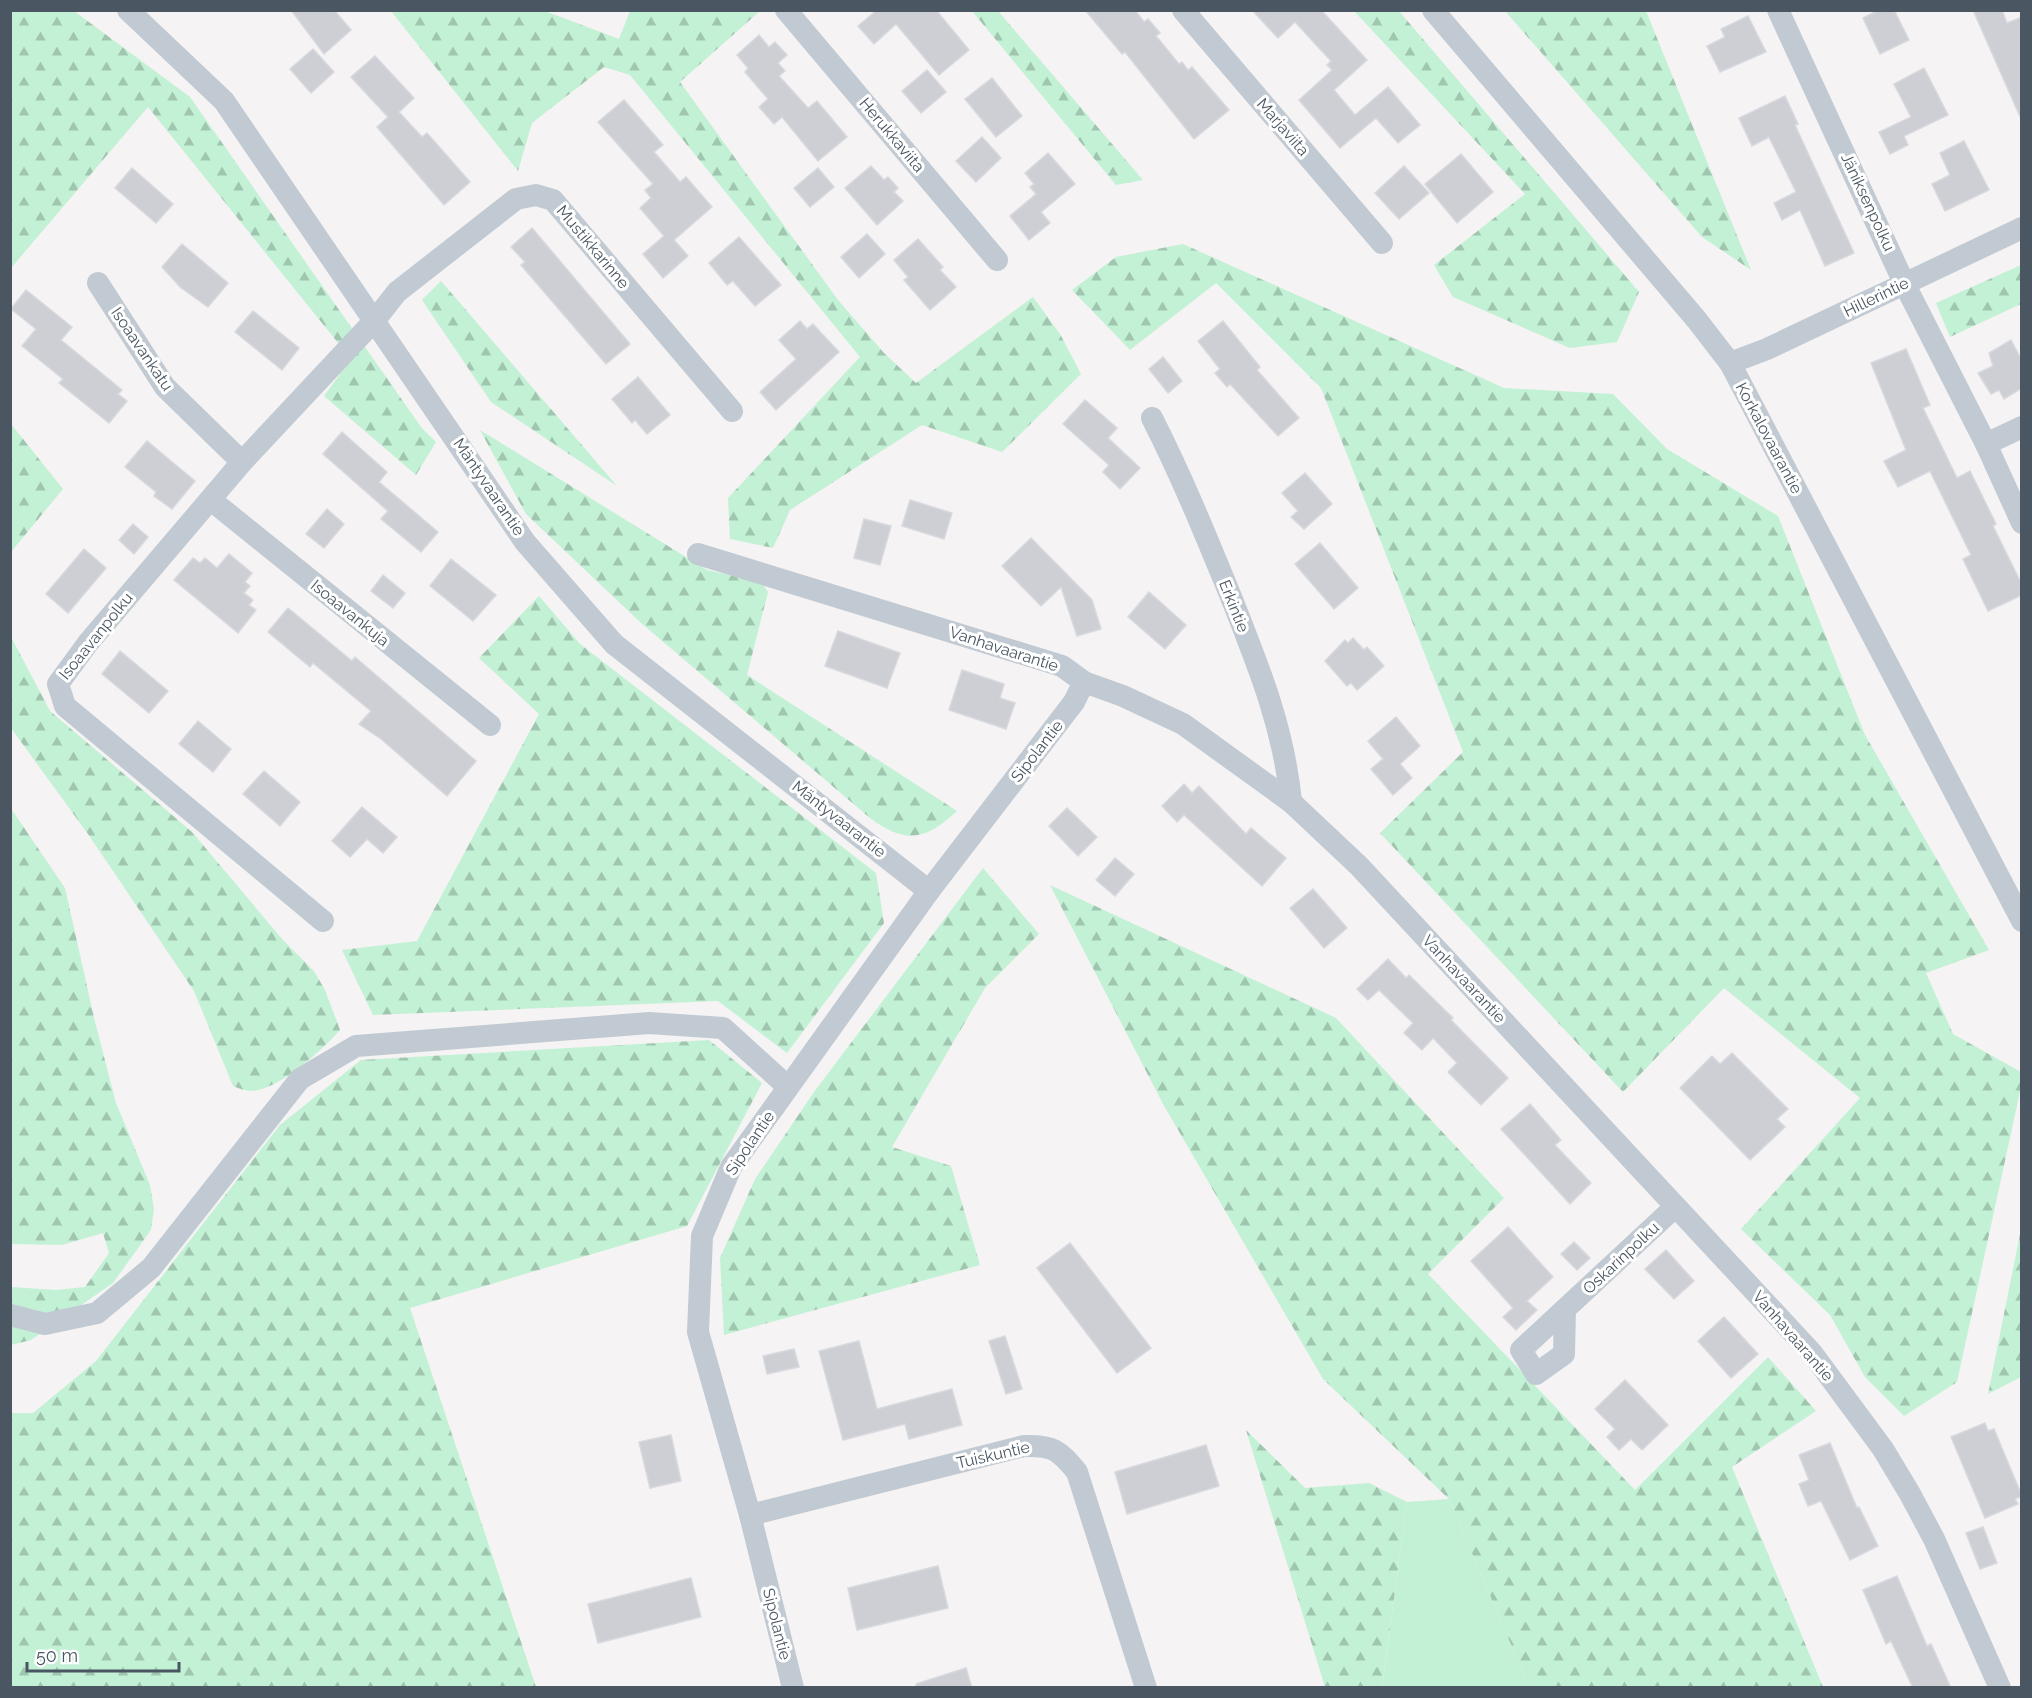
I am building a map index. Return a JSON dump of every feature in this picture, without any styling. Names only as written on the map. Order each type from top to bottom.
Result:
[{"type":"street","name":"Mäntyvaarantie","points":[[128,10],[224,101],[525,542],[614,644],[929,891]]},
{"type":"street","name":"Herukkaviita","points":[[786,10],[997,260]]},
{"type":"street","name":"Marjaviita","points":[[1183,10],[1382,243]]},
{"type":"street","name":"Korkalovaarantie","points":[[1433,10],[1688,310],[1730,363],[2022,921]]},
{"type":"street","name":"Jäniksenpolku","points":[[1778,10],[1904,283],[1986,444],[2022,523]]},
{"type":"street","name":"Mustikkarinne","points":[[375,320],[397,292],[500,210],[516,199],[536,195],[554,200],[732,411]]},
{"type":"street","name":"Hillerintie","points":[[1730,363],[1767,349],[2022,228]]},
{"type":"street","name":"Isoaavankatu","points":[[98,283],[165,387],[242,462]]},
{"type":"street","name":"Isoaavanpolku","points":[[323,921],[65,706],[58,684],[88,643],[242,462],[375,320]]},
{"type":"street","name":"Erkintie","points":[[1152,418],[1185,483],[1270,698],[1287,759],[1291,802]]},
{"type":"street","points":[[1986,444],[2022,427]]},
{"type":"street","name":"Isoaavankuja","points":[[211,500],[490,725]]},
{"type":"street","name":"Vanhavaarantie","points":[[699,554],[1062,666],[1084,682],[1123,696],[1183,724],[1291,802],[1359,866],[1812,1353],[1883,1449],[1934,1539],[2000,1688]]},
{"type":"street","name":"Sipolantie","points":[[793,1688],[750,1515],[698,1332],[702,1236],[731,1167],[929,891],[1074,702],[1084,682]]},
{"type":"street","points":[[10,1315],[45,1324],[97,1313],[151,1268],[300,1079],[356,1046],[649,1023],[723,1028],[788,1087]]},
{"type":"street","name":"Oskarinpolku","points":[[1565,1310],[1675,1207]]},
{"type":"street","name":"Tuiskuntie","points":[[750,1515],[1024,1446],[1046,1445],[1063,1455],[1077,1472],[1146,1688]]},
{"type":"green space","points":[[11,11],[74,11],[190,97],[421,427],[436,442],[416,475],[324,396],[351,359],[148,107],[11,268]]},
{"type":"green space","points":[[391,11],[545,11],[619,39],[630,11],[760,11],[680,82],[838,300],[884,353],[916,383],[1033,297],[1060,334],[1081,374],[1002,452],[922,425],[790,510],[773,548],[730,539],[728,498],[860,357],[630,75],[604,67],[532,123],[518,171]]},
{"type":"green space","points":[[972,11],[998,11],[1143,180],[1116,185]]},
{"type":"green space","points":[[1354,11],[1399,11],[1639,292],[1617,342],[1570,348],[1453,297],[1434,265],[1525,194]]},
{"type":"green space","points":[[1505,11],[1646,11],[1751,270],[1702,237]]},
{"type":"green space","points":[[1183,244],[1504,388],[1613,394],[1667,449],[1778,516],[1865,735],[1989,950],[1926,973],[1953,1034],[2021,1072],[2021,1087],[1957,1382],[1904,1416],[1865,1377],[1830,1315],[1741,1229],[1860,1098],[1724,988],[1623,1092],[1380,833],[1463,752],[1321,388],[1216,283],[1130,350],[1072,290],[1116,257]]},
{"type":"green space","points":[[2021,265],[2021,304],[1950,337],[1936,303]]},
{"type":"green space","points":[[441,281],[617,486],[491,402],[422,300]]},
{"type":"green space","points":[[11,424],[63,489],[11,552]]},
{"type":"green space","points":[[480,430],[707,570],[761,582],[768,592],[747,675],[957,811],[935,828],[915,836],[894,832],[870,818],[640,622],[526,514]]},
{"type":"green space","points":[[539,596],[580,644],[876,873],[884,923],[787,1053],[718,1001],[373,1015],[342,950],[417,941],[539,714],[479,658]]},
{"type":"green space","points":[[10,635],[50,711],[192,832],[282,939],[314,971],[325,990],[340,1030],[287,1077],[262,1089],[251,1091],[233,1086],[194,991],[88,834],[11,728]]},
{"type":"green space","points":[[10,807],[65,888],[116,1103],[150,1185],[154,1209],[151,1230],[113,1283],[31,1340],[11,1345],[11,1287],[56,1290],[85,1287],[109,1253],[103,1233],[62,1245],[11,1244]]},
{"type":"green space","points":[[983,868],[1039,934],[985,988],[892,1147],[951,1166],[980,1265],[724,1335],[720,1258],[755,1179],[814,1092]]},
{"type":"green space","points":[[1050,885],[1336,1018],[1504,1198],[1428,1274],[1635,1490],[1768,1357],[1816,1411],[1732,1467],[1823,1687],[1529,1687],[1449,1499],[1323,1379],[1163,1104]]},
{"type":"green space","points":[[709,1040],[762,1083],[687,1226],[410,1308],[536,1687],[11,1687],[11,1413],[33,1413],[96,1361],[280,1125],[361,1060]]},
{"type":"green space","points":[[2021,1229],[2021,1377],[1988,1394]]},
{"type":"green space","points":[[1246,1430],[1305,1488],[1369,1483],[1407,1502],[1382,1687],[1325,1687]]},
{"type":"green space","points":[[1449,1499],[1529,1687],[1382,1688],[1407,1502]]},
{"type":"building","points":[[291,10],[334,10],[351,30],[324,54]]},
{"type":"building","points":[[877,10],[936,10],[969,50],[939,75],[896,24],[874,44],[858,26]]},
{"type":"building","points":[[1085,10],[1135,10],[1144,22],[1148,19],[1160,33],[1156,36],[1179,64],[1182,62],[1188,70],[1192,67],[1229,110],[1194,139],[1125,52],[1122,54]]},
{"type":"building","points":[[1252,10],[1321,10],[1367,60],[1334,90],[1355,115],[1388,87],[1420,125],[1398,143],[1376,118],[1340,148],[1299,100],[1332,70],[1327,65],[1331,61],[1295,22],[1278,38]]},
{"type":"building","points":[[1879,10],[1894,10],[1909,40],[1880,54],[1863,18]]},
{"type":"building","points":[[1973,10],[2002,10],[2007,23],[2022,17],[2022,121]]},
{"type":"building","points":[[1748,16],[1766,52],[1720,72],[1707,46],[1725,37],[1721,29]]},
{"type":"building","points":[[759,35],[769,47],[775,42],[787,55],[778,63],[785,71],[779,76],[808,108],[817,101],[847,137],[818,161],[782,117],[774,124],[759,107],[768,99],[745,72],[748,68],[737,55]]},
{"type":"building","points":[[313,49],[334,72],[311,93],[290,69]]},
{"type":"building","points":[[375,56],[414,98],[399,112],[422,137],[427,133],[470,182],[444,205],[377,127],[388,117],[351,77]]},
{"type":"building","points":[[1924,68],[1948,115],[1904,136],[1908,145],[1890,154],[1879,132],[1911,117],[1894,84]]},
{"type":"building","points":[[927,70],[946,92],[921,113],[902,91]]},
{"type":"building","points":[[992,78],[1022,116],[996,137],[965,99]]},
{"type":"building","points":[[1785,96],[1798,124],[1795,125],[1854,253],[1825,266],[1800,210],[1782,220],[1774,203],[1796,192],[1769,137],[1752,146],[1739,118]]},
{"type":"building","points":[[624,100],[663,145],[654,152],[680,182],[686,177],[712,207],[674,240],[688,256],[663,278],[643,254],[664,236],[640,208],[651,198],[645,190],[653,184],[598,122]]},
{"type":"building","points":[[982,137],[1001,158],[976,182],[956,161]]},
{"type":"building","points":[[1964,141],[1989,190],[1945,211],[1932,184],[1950,175],[1940,153]]},
{"type":"building","points":[[1048,153],[1075,184],[1041,212],[1050,223],[1029,240],[1010,216],[1036,194],[1030,187],[1034,184],[1025,173]]},
{"type":"building","points":[[1461,154],[1493,192],[1457,223],[1425,184]]},
{"type":"building","points":[[871,166],[884,180],[888,177],[898,188],[894,192],[903,201],[877,225],[845,188]]},
{"type":"building","points":[[1404,166],[1429,193],[1399,219],[1375,193]]},
{"type":"building","points":[[132,168],[173,204],[156,223],[115,188]]},
{"type":"building","points":[[818,168],[834,187],[810,207],[794,188]]},
{"type":"building","points":[[532,228],[630,344],[606,364],[521,265],[525,262],[511,247]]},
{"type":"building","points":[[867,234],[885,254],[859,278],[841,257]]},
{"type":"building","points":[[739,237],[781,285],[755,306],[733,281],[727,285],[709,263]]},
{"type":"building","points":[[918,239],[943,267],[940,270],[956,287],[930,310],[904,280],[908,277],[894,260]]},
{"type":"building","points":[[182,244],[228,283],[208,307],[180,287],[162,267]]},
{"type":"building","points":[[26,290],[72,327],[61,340],[122,390],[118,394],[127,401],[109,423],[59,383],[63,379],[22,346],[36,329],[11,309]]},
{"type":"building","points":[[253,311],[299,348],[282,370],[235,332]]},
{"type":"building","points":[[800,321],[807,329],[813,324],[839,352],[776,410],[760,392],[796,359],[779,340]]},
{"type":"building","points":[[1223,321],[1260,367],[1257,370],[1299,418],[1278,436],[1230,384],[1227,387],[1215,373],[1220,369],[1198,341]]},
{"type":"building","points":[[2011,340],[2022,361],[2022,388],[2004,399],[1999,390],[1991,394],[1978,373],[1993,366],[1989,353]]},
{"type":"building","points":[[1906,349],[1930,405],[1923,408],[1957,478],[1970,471],[1996,524],[1993,526],[2022,585],[2022,595],[1988,611],[1963,559],[1971,555],[1930,471],[1898,487],[1884,461],[1906,450],[1871,363]]},
{"type":"building","points":[[1163,357],[1182,381],[1168,393],[1149,369]]},
{"type":"building","points":[[638,377],[670,415],[647,434],[635,420],[632,423],[612,399]]},
{"type":"building","points":[[1085,400],[1117,428],[1108,438],[1140,468],[1120,489],[1103,472],[1109,465],[1063,424]]},
{"type":"building","points":[[342,432],[387,472],[379,482],[438,532],[421,552],[381,519],[388,511],[323,454]]},
{"type":"building","points":[[147,441],[195,481],[172,509],[154,496],[156,492],[125,467]]},
{"type":"building","points":[[1305,473],[1332,504],[1304,529],[1291,517],[1298,511],[1282,493]]},
{"type":"building","points":[[910,500],[952,513],[944,539],[902,526]]},
{"type":"building","points":[[327,509],[344,524],[324,548],[306,534]]},
{"type":"building","points":[[864,519],[891,526],[880,565],[854,558]]},
{"type":"building","points":[[133,524],[148,537],[134,554],[119,540]]},
{"type":"building","points":[[1031,538],[1092,600],[1101,629],[1077,636],[1061,587],[1041,606],[1002,566]]},
{"type":"building","points":[[1320,543],[1358,588],[1334,609],[1295,564]]},
{"type":"building","points":[[84,549],[106,568],[68,613],[46,594]]},
{"type":"building","points":[[229,554],[252,573],[245,582],[250,586],[244,593],[253,600],[249,605],[256,610],[238,633],[174,580],[193,558],[200,563],[205,558],[217,568]]},
{"type":"building","points":[[451,559],[496,595],[473,621],[430,586]]},
{"type":"building","points":[[383,575],[405,593],[393,608],[371,591]]},
{"type":"building","points":[[1149,592],[1186,625],[1165,649],[1128,617]]},
{"type":"building","points":[[288,608],[352,661],[355,657],[476,761],[447,796],[381,739],[359,724],[371,711],[313,663],[310,667],[268,632]]},
{"type":"building","points":[[838,631],[900,653],[887,688],[825,666]]},
{"type":"building","points":[[1353,638],[1364,650],[1367,647],[1384,666],[1357,690],[1351,683],[1347,686],[1325,661],[1345,640],[1348,643]]},
{"type":"building","points":[[120,651],[168,691],[149,713],[102,674]]},
{"type":"building","points":[[962,670],[1004,684],[1000,698],[1015,703],[1006,729],[949,710]]},
{"type":"building","points":[[1396,717],[1420,746],[1400,764],[1412,778],[1393,795],[1371,769],[1383,759],[1368,741]]},
{"type":"building","points":[[198,721],[231,749],[213,772],[179,744]]},
{"type":"building","points":[[264,771],[300,802],[280,826],[243,794]]},
{"type":"building","points":[[1184,784],[1192,793],[1199,786],[1246,834],[1251,828],[1286,858],[1262,886],[1184,815],[1177,822],[1162,806]]},
{"type":"building","points":[[362,807],[397,837],[383,853],[367,839],[350,857],[332,841]]},
{"type":"building","points":[[1067,808],[1097,837],[1078,856],[1049,826]]},
{"type":"building","points":[[1115,858],[1134,874],[1115,896],[1096,880]]},
{"type":"building","points":[[1313,889],[1347,928],[1324,948],[1290,908]]},
{"type":"building","points":[[1388,959],[1406,978],[1409,975],[1453,1018],[1451,1020],[1508,1078],[1481,1105],[1448,1072],[1457,1063],[1433,1038],[1422,1050],[1404,1033],[1413,1023],[1379,990],[1368,1000],[1357,989]]},
{"type":"building","points":[[1732,1053],[1788,1109],[1777,1119],[1785,1127],[1750,1160],[1680,1088],[1712,1056],[1720,1064]]},
{"type":"building","points":[[1530,1104],[1561,1140],[1555,1145],[1591,1183],[1570,1204],[1501,1129]]},
{"type":"building","points":[[1508,1227],[1553,1277],[1527,1301],[1537,1310],[1516,1330],[1503,1317],[1513,1308],[1471,1261]]},
{"type":"building","points":[[1574,1242],[1590,1258],[1577,1270],[1561,1254]]},
{"type":"building","points":[[1070,1243],[1151,1348],[1117,1373],[1037,1268]]},
{"type":"building","points":[[1666,1250],[1694,1281],[1674,1299],[1645,1269]]},
{"type":"building","points":[[1724,1317],[1758,1354],[1731,1378],[1698,1341]]},
{"type":"building","points":[[1005,1336],[1022,1389],[1006,1394],[989,1341]]},
{"type":"building","points":[[859,1341],[877,1409],[952,1389],[962,1425],[909,1439],[905,1424],[843,1440],[819,1351]]},
{"type":"building","points":[[794,1349],[799,1367],[767,1374],[763,1356]]},
{"type":"building","points":[[1625,1380],[1668,1425],[1642,1450],[1631,1439],[1619,1450],[1607,1437],[1615,1429],[1595,1409]]},
{"type":"building","points":[[1985,1423],[1988,1431],[1994,1429],[2022,1496],[2015,1499],[2018,1504],[1985,1518],[1951,1437]]},
{"type":"building","points":[[671,1435],[681,1481],[650,1488],[639,1442]]},
{"type":"building","points":[[1830,1443],[1857,1508],[1859,1507],[1878,1546],[1850,1560],[1821,1501],[1808,1506],[1799,1484],[1809,1480],[1799,1455]]},
{"type":"building","points":[[1206,1445],[1219,1486],[1127,1514],[1115,1472]]},
{"type":"building","points":[[1983,1527],[1997,1563],[1980,1569],[1966,1533]]},
{"type":"building","points":[[938,1566],[948,1608],[857,1630],[848,1588]]},
{"type":"building","points":[[1897,1576],[1927,1646],[1931,1644],[1951,1688],[1913,1688],[1891,1641],[1886,1644],[1863,1590]]},
{"type":"building","points":[[691,1578],[701,1617],[598,1643],[588,1604]]},
{"type":"building","points":[[966,1668],[972,1688],[917,1688],[916,1684]]}]
